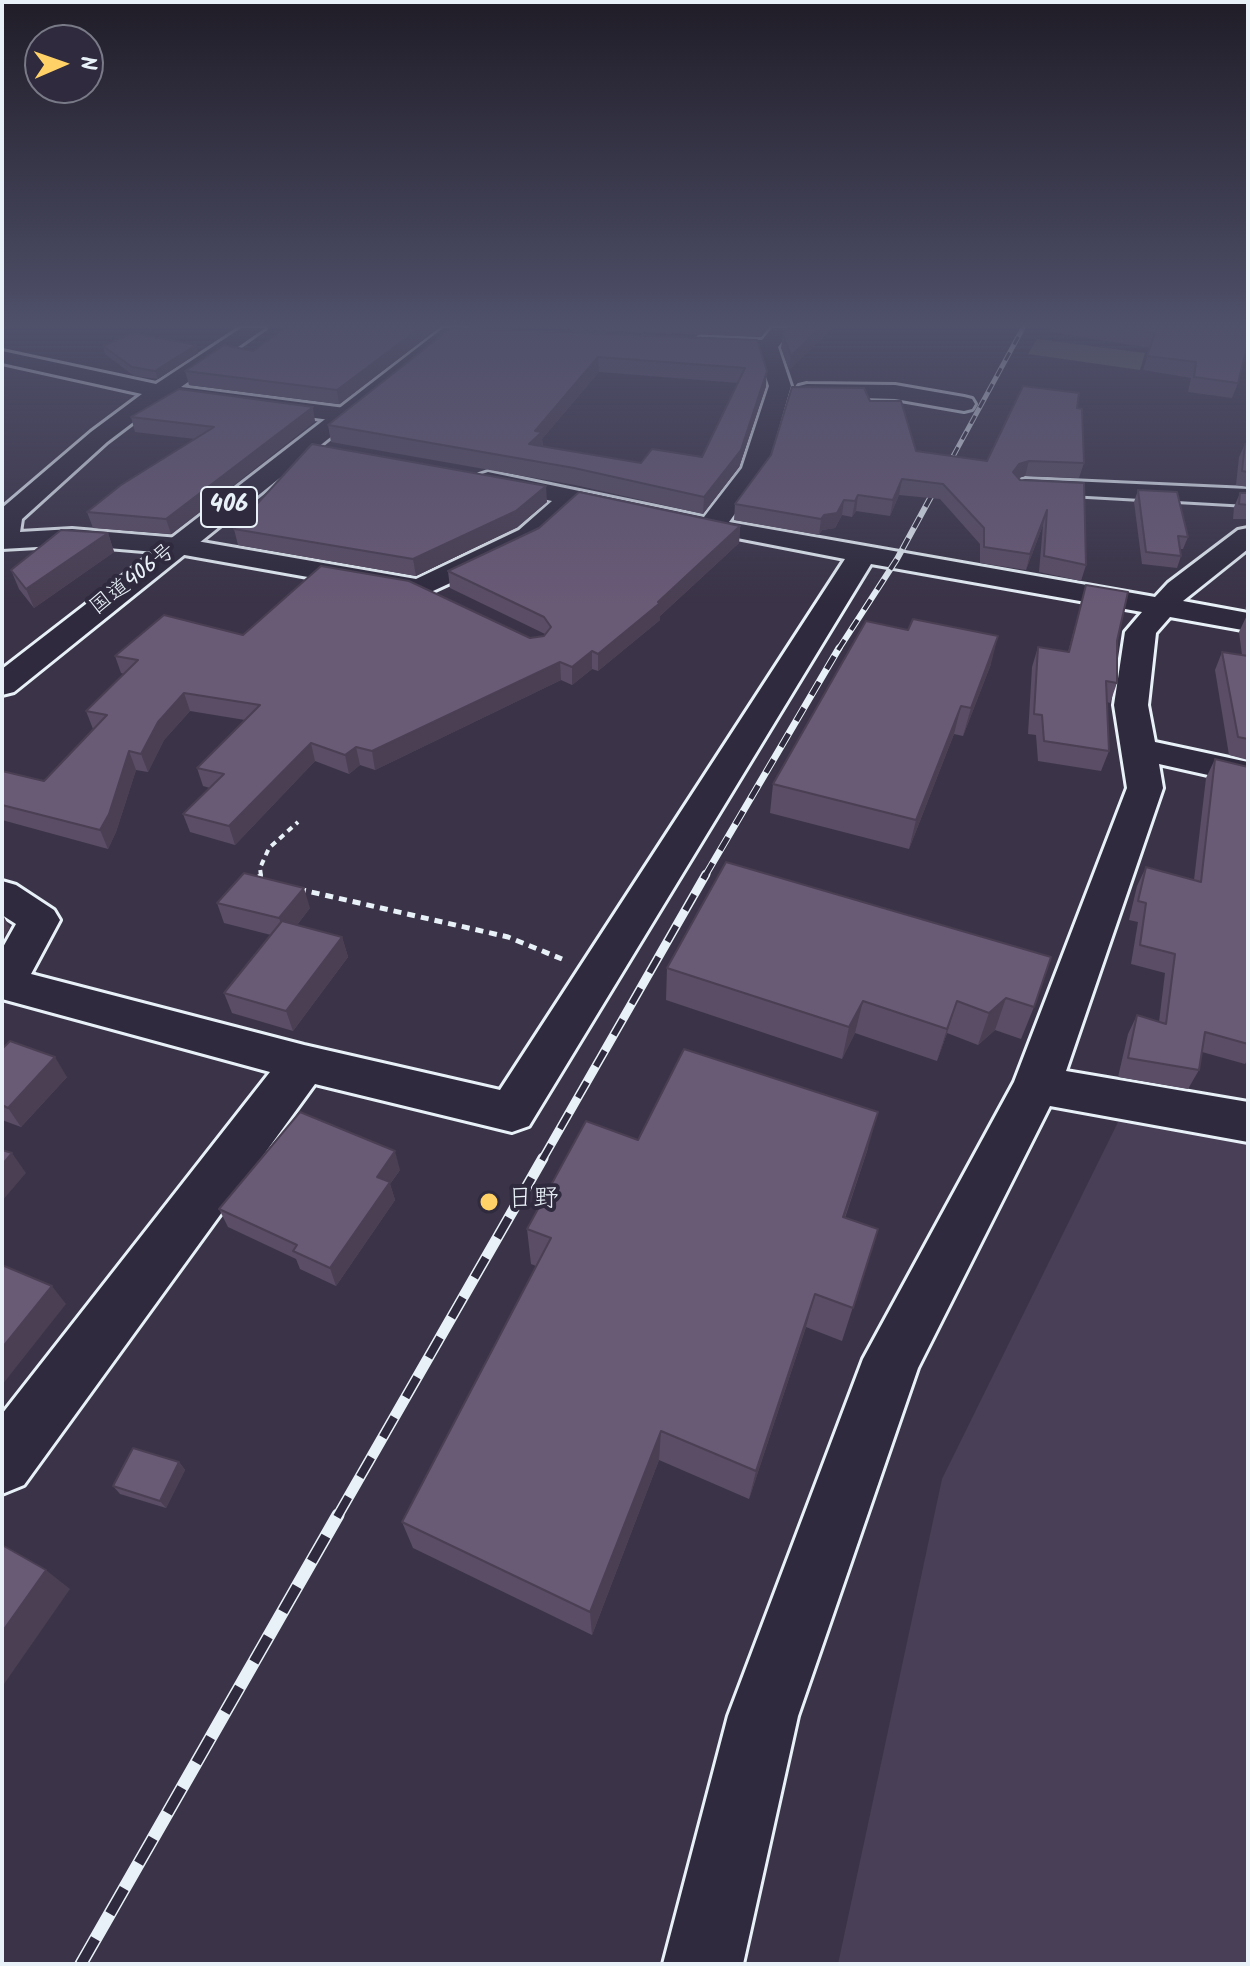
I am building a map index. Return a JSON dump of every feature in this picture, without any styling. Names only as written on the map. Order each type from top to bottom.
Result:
[{"type":"main road","points":[[122,420],[9,516],[4,540],[72,537],[179,546],[420,588],[448,602]]},
{"type":"main road","name":"国道406号","points":[[2,685],[339,420]]},
{"type":"main road","points":[[711,527],[754,469],[769,420]]},
{"type":"main road","points":[[305,447],[334,453]]},
{"type":"main road","points":[[469,477],[574,496],[711,527],[1248,622]]},
{"type":"main road","points":[[1025,487],[1248,497]]},
{"type":"main road","points":[[420,588],[529,536],[574,496]]},
{"type":"main road","points":[[703,1964],[763,1716],[892,1359],[1037,1085],[1145,788],[1131,705],[1141,632],[1178,589],[1245,540]]},
{"type":"main road","points":[[2,895],[39,920],[4,983],[304,1063],[512,1112],[864,552]]},
{"type":"main road","points":[[1140,749],[1248,773]]},
{"type":"main road","points":[[2,1463],[304,1063]]},
{"type":"main road","points":[[1037,1085],[1248,1122]]},
{"type":"path","points":[[275,884],[260,880],[264,857],[276,840],[298,822]]},
{"type":"path","points":[[291,887],[508,937],[597,973]]},
{"type":"shaded area","points":[[1121,1116],[1248,1140],[1248,1964],[838,1964],[942,1479]]},
{"type":"building","points":[[154,420],[296,420],[166,519],[87,512],[121,485],[214,427]]},
{"type":"building","points":[[335,420],[545,420],[535,431],[542,432],[529,444],[641,463],[652,449],[702,457],[720,420],[751,420],[741,450],[704,497],[574,468],[328,425]]},
{"type":"building","points":[[782,420],[907,420],[916,451],[987,461],[1007,420],[1082,420],[1084,463],[1029,461],[1019,464],[1013,472],[1020,480],[1084,483],[1086,565],[1044,556],[1047,510],[1030,554],[984,547],[984,528],[943,484],[902,479],[893,500],[858,495],[855,501],[844,500],[837,513],[824,515],[821,519],[735,504],[771,455]]},
{"type":"building","points":[[312,444],[546,486],[516,511],[413,559],[234,529]]},
{"type":"building","points":[[1245,444],[1248,444],[1248,472],[1242,471]]},
{"type":"building","points":[[1138,490],[1177,492],[1188,537],[1178,536],[1181,556],[1146,552]]},
{"type":"building","points":[[579,492],[740,526],[660,603],[598,654],[592,651],[572,667],[560,662],[372,751],[356,747],[345,755],[311,743],[229,826],[183,814],[224,774],[197,768],[260,705],[184,693],[158,722],[141,754],[129,751],[109,814],[100,830],[2,805],[2,771],[44,781],[107,715],[86,711],[138,660],[115,656],[164,615],[243,635],[321,566],[409,581],[530,638],[544,636],[551,627],[544,617],[448,571],[539,528]]},
{"type":"building","points":[[1240,493],[1248,493],[1248,505],[1239,504]]},
{"type":"building","points":[[61,530],[108,533],[26,589],[11,570]]},
{"type":"building","points":[[1086,585],[1128,592],[1117,641],[1117,683],[1106,681],[1109,751],[1044,741],[1042,715],[1034,714],[1038,647],[1069,652]]},
{"type":"building","points":[[913,619],[998,636],[971,708],[961,706],[916,820],[773,784],[866,621],[908,630]]},
{"type":"building","points":[[1222,652],[1248,656],[1248,739],[1238,737]]},
{"type":"building","points":[[1215,759],[1248,767],[1248,1044],[1205,1032],[1199,1070],[1128,1058],[1137,1015],[1166,1024],[1175,954],[1140,945],[1146,903],[1138,901],[1146,867],[1201,882]]},
{"type":"building","points":[[726,862],[1051,957],[1034,1007],[1006,998],[989,1013],[957,1001],[947,1029],[863,1001],[849,1027],[667,968]]},
{"type":"building","points":[[244,873],[304,888],[279,918],[217,903]]},
{"type":"building","points":[[282,921],[342,937],[286,1011],[224,993]]},
{"type":"building","points":[[10,1041],[55,1057],[8,1108],[2,1105],[2,1049]]},
{"type":"building","points":[[684,1049],[878,1112],[843,1217],[878,1229],[853,1308],[815,1294],[756,1471],[661,1431],[590,1612],[402,1522],[551,1238],[527,1229],[586,1121],[638,1140]]},
{"type":"building","points":[[300,1112],[395,1151],[377,1177],[390,1182],[330,1268],[293,1251],[297,1245],[219,1209]]},
{"type":"building","points":[[2,1150],[12,1153],[2,1165]]},
{"type":"building","points":[[2,1265],[52,1286],[2,1348]]},
{"type":"building","points":[[133,1448],[179,1462],[160,1501],[113,1486]]},
{"type":"building","points":[[2,1545],[46,1570],[2,1632]]},
{"type":"railway","points":[[945,471],[973,420]]},
{"type":"railway","points":[[838,650],[897,559],[946,469]]},
{"type":"railway","points":[[705,876],[839,648]]},
{"type":"railway","points":[[542,1160],[706,874]]},
{"type":"railway","points":[[337,1517],[543,1158]]},
{"type":"railway","points":[[81,1964],[338,1515]]},
{"type":"place","name":"日野","points":[[489,1202]]}]
